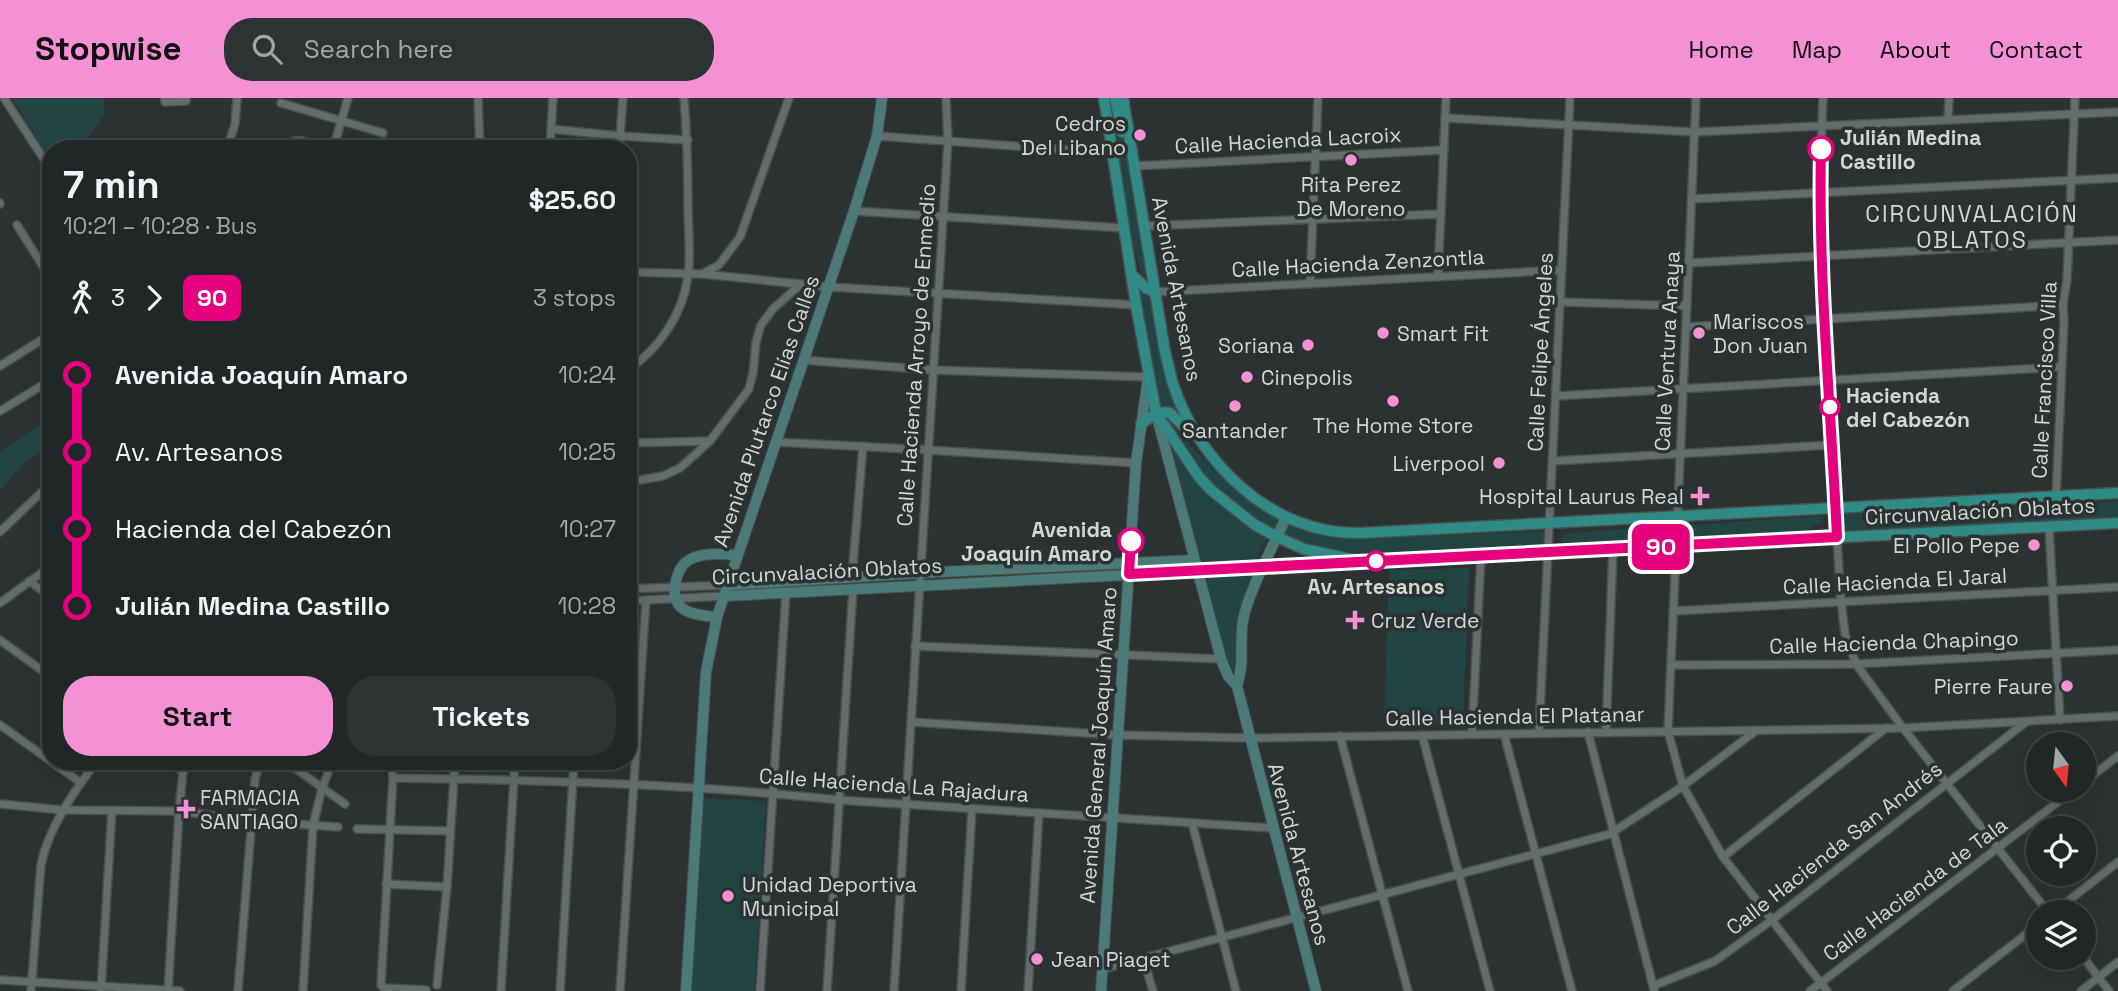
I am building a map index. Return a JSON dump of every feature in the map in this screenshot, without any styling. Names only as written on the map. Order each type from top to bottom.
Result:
[{"type":"main road","name":"Avenida Artesanos","points":[[1104,98],[1136,305],[1156,413]]},
{"type":"main road","points":[[1115,98],[1123,136],[1133,153]]},
{"type":"main road","name":"Avenida Artesanos","points":[[1123,98],[1165,352],[1173,385],[1187,417],[1227,476],[1255,499],[1286,517]]},
{"type":"main road","points":[[1131,274],[1146,288],[1155,292]]},
{"type":"main road","points":[[1142,424],[1156,413],[1170,413],[1205,445]]},
{"type":"main road","points":[[1156,413],[1199,477],[1255,525],[1304,549],[1365,562]]},
{"type":"main road","name":"Circunvalación Oblatos","points":[[1286,517],[1322,531],[1341,534],[2118,492]]},
{"type":"main road","name":"Circunvalación Oblatos","points":[[1365,562],[2118,523]]},
{"type":"street","points":[[4,98],[42,156]]},
{"type":"street","points":[[164,100],[186,101],[186,98]]},
{"type":"street","points":[[230,140],[235,124],[237,98]]},
{"type":"street","points":[[336,140],[348,98]]},
{"type":"street","points":[[478,98],[480,140]]},
{"type":"street","points":[[550,140],[553,98]]},
{"type":"street","points":[[620,140],[623,98]]},
{"type":"street","points":[[637,363],[662,338],[678,308],[688,275],[688,140],[684,98]]},
{"type":"street","points":[[702,274],[719,265],[740,237],[789,98]]},
{"type":"street","name":"Avenida Plutarco Elías Calles","points":[[686,991],[706,672],[717,617],[855,211],[877,136],[883,98]]},
{"type":"street","name":"Calle Hacienda Arroyo de Enmedio","points":[[894,991],[943,217],[946,98]]},
{"type":"street","points":[[1310,284],[1318,98]]},
{"type":"street","points":[[1438,277],[1446,98]]},
{"type":"street","name":"Calle Felipe Ángeles","points":[[1539,733],[1570,98]]},
{"type":"street","name":"Calle Ventura Anaya","points":[[1696,98],[1668,731],[1684,786],[1723,857],[1827,991]]},
{"type":"street","points":[[1823,98],[1820,193],[1822,256],[1835,508],[1845,634],[1856,664],[2038,900]]},
{"type":"street","points":[[1948,120],[1949,98]]},
{"type":"street","name":"Calle Francisco Villa","points":[[2056,496],[2063,367],[2063,305],[2067,280],[2075,98]]},
{"type":"street","points":[[281,103],[383,133]]},
{"type":"street","points":[[1446,118],[1695,132],[2118,112]]},
{"type":"street","points":[[551,129],[688,140]]},
{"type":"street","points":[[877,136],[1112,153]]},
{"type":"street","name":"Calle Hacienda Lacroix","points":[[1135,166],[1444,150]]},
{"type":"street","points":[[1692,199],[2118,178]]},
{"type":"street","points":[[855,211],[1124,228]]},
{"type":"street","points":[[1145,226],[1441,214]]},
{"type":"street","points":[[17,225],[42,265]]},
{"type":"street","points":[[1689,263],[2118,240]]},
{"type":"street","name":"Calle Hacienda Zenzontla","points":[[1155,292],[1562,270]]},
{"type":"street","points":[[637,272],[702,274],[829,287],[1136,305]]},
{"type":"street","points":[[637,480],[663,476],[680,468],[710,441],[750,389],[761,325],[773,309],[801,284]]},
{"type":"street","points":[[1560,302],[1687,306]]},
{"type":"street","points":[[1686,327],[2063,305]]},
{"type":"street","points":[[0,366],[42,340]]},
{"type":"street","points":[[803,360],[933,370],[1149,377]]},
{"type":"street","points":[[1556,396],[2063,367]]},
{"type":"street","name":"Avenida General Joaquín Amaro","points":[[1101,991],[1136,463],[1149,377]]},
{"type":"street","points":[[0,411],[42,385]]},
{"type":"street","name":"Avenida Artesanos","points":[[1156,413],[1222,659],[1228,676],[1237,686],[1316,991]]},
{"type":"street","points":[[637,443],[710,441]]},
{"type":"street","points":[[776,442],[1136,463]]},
{"type":"street","points":[[1553,460],[1832,445]]},
{"type":"street","points":[[852,577],[863,446]]},
{"type":"street","points":[[0,532],[42,492]]},
{"type":"street","name":"Avenida Artesanos","points":[[1237,686],[1242,671],[1244,619],[1286,517]]},
{"type":"street","points":[[2049,527],[2060,720]]},
{"type":"street","points":[[1606,732],[1612,549]]},
{"type":"street","points":[[717,617],[692,614],[677,604],[674,592],[683,564],[691,558],[704,555],[737,555]]},
{"type":"street","points":[[1472,734],[1481,556]]},
{"type":"street","name":"Circunvalación Oblatos","points":[[637,590],[674,592],[726,590],[852,577],[1194,560]]},
{"type":"street","name":"Circunvalación Oblatos","points":[[726,590],[786,592],[1365,562]]},
{"type":"street","points":[[0,603],[42,573]]},
{"type":"street","points":[[29,582],[42,591]]},
{"type":"street","name":"Calle Hacienda El Jaral","points":[[1673,611],[2118,587]]},
{"type":"street","points":[[827,991],[853,589]]},
{"type":"street","name":"Circunvalación Oblatos","points":[[637,600],[674,592]]},
{"type":"street","points":[[760,991],[786,592]]},
{"type":"street","points":[[637,739],[646,600]]},
{"type":"street","points":[[0,640],[42,670]]},
{"type":"street","points":[[915,646],[1222,659]]},
{"type":"street","name":"Calle Hacienda Chapingo","points":[[1671,664],[1856,664],[2118,650]]},
{"type":"street","name":"Calle Hacienda El Platanar","points":[[912,722],[1117,734],[1249,738],[1903,728],[2118,716]]},
{"type":"street","name":"Calle Hacienda San Andrés","points":[[1654,989],[1715,961],[1772,920],[2026,721]]},
{"type":"street","points":[[0,725],[42,755]]},
{"type":"street","points":[[1723,857],[1886,728]]},
{"type":"street","points":[[1103,969],[1613,832],[1684,786],[1757,730]]},
{"type":"street","points":[[1588,733],[1654,989]]},
{"type":"street","points":[[1504,734],[1572,991]]},
{"type":"street","points":[[1422,735],[1490,991]]},
{"type":"street","points":[[1340,736],[1408,991]]},
{"type":"street","points":[[2096,773],[2118,757]]},
{"type":"street","points":[[63,770],[81,783]]},
{"type":"street","points":[[31,991],[41,864],[49,836],[90,770]]},
{"type":"street","points":[[168,991],[183,772],[180,770]]},
{"type":"street","points":[[238,991],[255,779],[258,770]]},
{"type":"street","points":[[297,770],[345,804]]},
{"type":"street","points":[[303,991],[313,826],[329,770]]},
{"type":"street","points":[[392,770],[381,985],[384,988],[426,990]]},
{"type":"street","points":[[437,985],[454,770]]},
{"type":"street","points":[[500,991],[515,770]]},
{"type":"street","points":[[560,991],[574,770]]},
{"type":"street","points":[[620,991],[635,770]]},
{"type":"street","name":"Calle Hacienda La Rajadura","points":[[393,778],[573,781],[1272,828]]},
{"type":"street","name":"Calle Hacienda de Tala","points":[[1810,991],[2058,802]]},
{"type":"street","points":[[0,804],[63,810],[179,811],[253,821],[338,827]]},
{"type":"street","points":[[961,991],[972,809]]},
{"type":"street","points":[[102,989],[112,810]]},
{"type":"street","points":[[1028,991],[1039,813]]},
{"type":"street","points":[[1192,823],[1237,991]]},
{"type":"street","points":[[356,830],[450,831]]},
{"type":"street","points":[[2069,900],[2118,862]]},
{"type":"street","points":[[386,884],[447,887]]},
{"type":"street","points":[[1953,991],[2026,934]]},
{"type":"street","points":[[1143,958],[1153,991]]},
{"type":"street","points":[[2081,991],[2118,962]]},
{"type":"street","points":[[2093,970],[2109,991]]},
{"type":"street","points":[[0,980],[102,989],[180,991]]},
{"type":"shaded area","points":[[12,98],[104,98],[104,116],[85,140],[42,140],[42,146]]},
{"type":"shaded area","points":[[1107,98],[1113,98],[1128,149],[1148,278],[1143,275],[1139,266],[1128,221]]},
{"type":"shaded area","points":[[1138,285],[1142,292],[1151,294],[1181,415],[1159,407]]},
{"type":"shaded area","points":[[1167,416],[1192,447],[1231,487],[1267,513],[1281,519],[1276,532],[1234,505],[1205,479],[1188,458]]},
{"type":"shaded area","points":[[42,424],[42,451],[25,461],[0,490],[0,452]]},
{"type":"shaded area","points":[[1166,442],[1216,501],[1243,524],[1267,538],[1254,563],[1201,565]]},
{"type":"shaded area","points":[[2118,501],[2118,520],[1844,532],[1842,514]]},
{"type":"shaded area","points":[[1825,518],[1813,527],[1781,536],[1742,539],[1687,536],[1686,525]]},
{"type":"shaded area","points":[[1287,524],[1325,535],[1365,539],[1543,531],[1545,548],[1517,552],[1360,557],[1333,554],[1283,536]]},
{"type":"shaded area","points":[[1674,524],[1673,538],[1566,544],[1560,539],[1564,534]]},
{"type":"shaded area","points":[[1469,568],[1463,724],[1384,721],[1389,570]]},
{"type":"shaded area","points":[[1254,574],[1237,621],[1237,679],[1225,653],[1204,577]]},
{"type":"shaded area","name":"Unidad Deportiva Municipal","points":[[701,798],[766,801],[754,991],[692,991]]},
{"type":"bus line","name":"90","points":[[1131,541],[1129,574],[1837,537],[1822,256],[1821,149]]},
{"type":"place","name":"Cedros Del Libano","points":[[1140,135]]},
{"type":"place","name":"Julián Medina Castillo","points":[[1821,149]]},
{"type":"place","name":"Rita Perez De Moreno","points":[[1351,160]]},
{"type":"place","name":"Smart Fit","points":[[1383,333]]},
{"type":"place","name":"Mariscos Don Juan","points":[[1699,333]]},
{"type":"place","name":"Soriana","points":[[1308,345]]},
{"type":"place","name":"Cinepolis","points":[[1247,377]]},
{"type":"place","name":"The Home Store","points":[[1393,401]]},
{"type":"place","name":"Santander","points":[[1235,406]]},
{"type":"place","name":"Hacienda del Cabezón","points":[[1830,407]]},
{"type":"place","name":"Liverpool","points":[[1499,463]]},
{"type":"place","name":"Hospital Laurus Real","points":[[1700,496]]},
{"type":"place","name":"Avenida Joaquín Amaro","points":[[1131,541]]},
{"type":"place","name":"El Pollo Pepe","points":[[2034,545]]},
{"type":"place","name":"Av. Artesanos","points":[[1376,561]]},
{"type":"place","name":"Cruz Verde","points":[[1355,620]]},
{"type":"place","name":"Pierre Faure","points":[[2067,686]]},
{"type":"place","name":"FARMACIA SANTIAGO","points":[[186,809]]},
{"type":"place","name":"Unidad Deportiva Municipal","points":[[728,896]]},
{"type":"place","name":"Jean Piaget","points":[[1037,959]]},
{"type":"district","name":"CIRCUNVALACIÓN OBLATOS","points":[[1972,227]]}]
